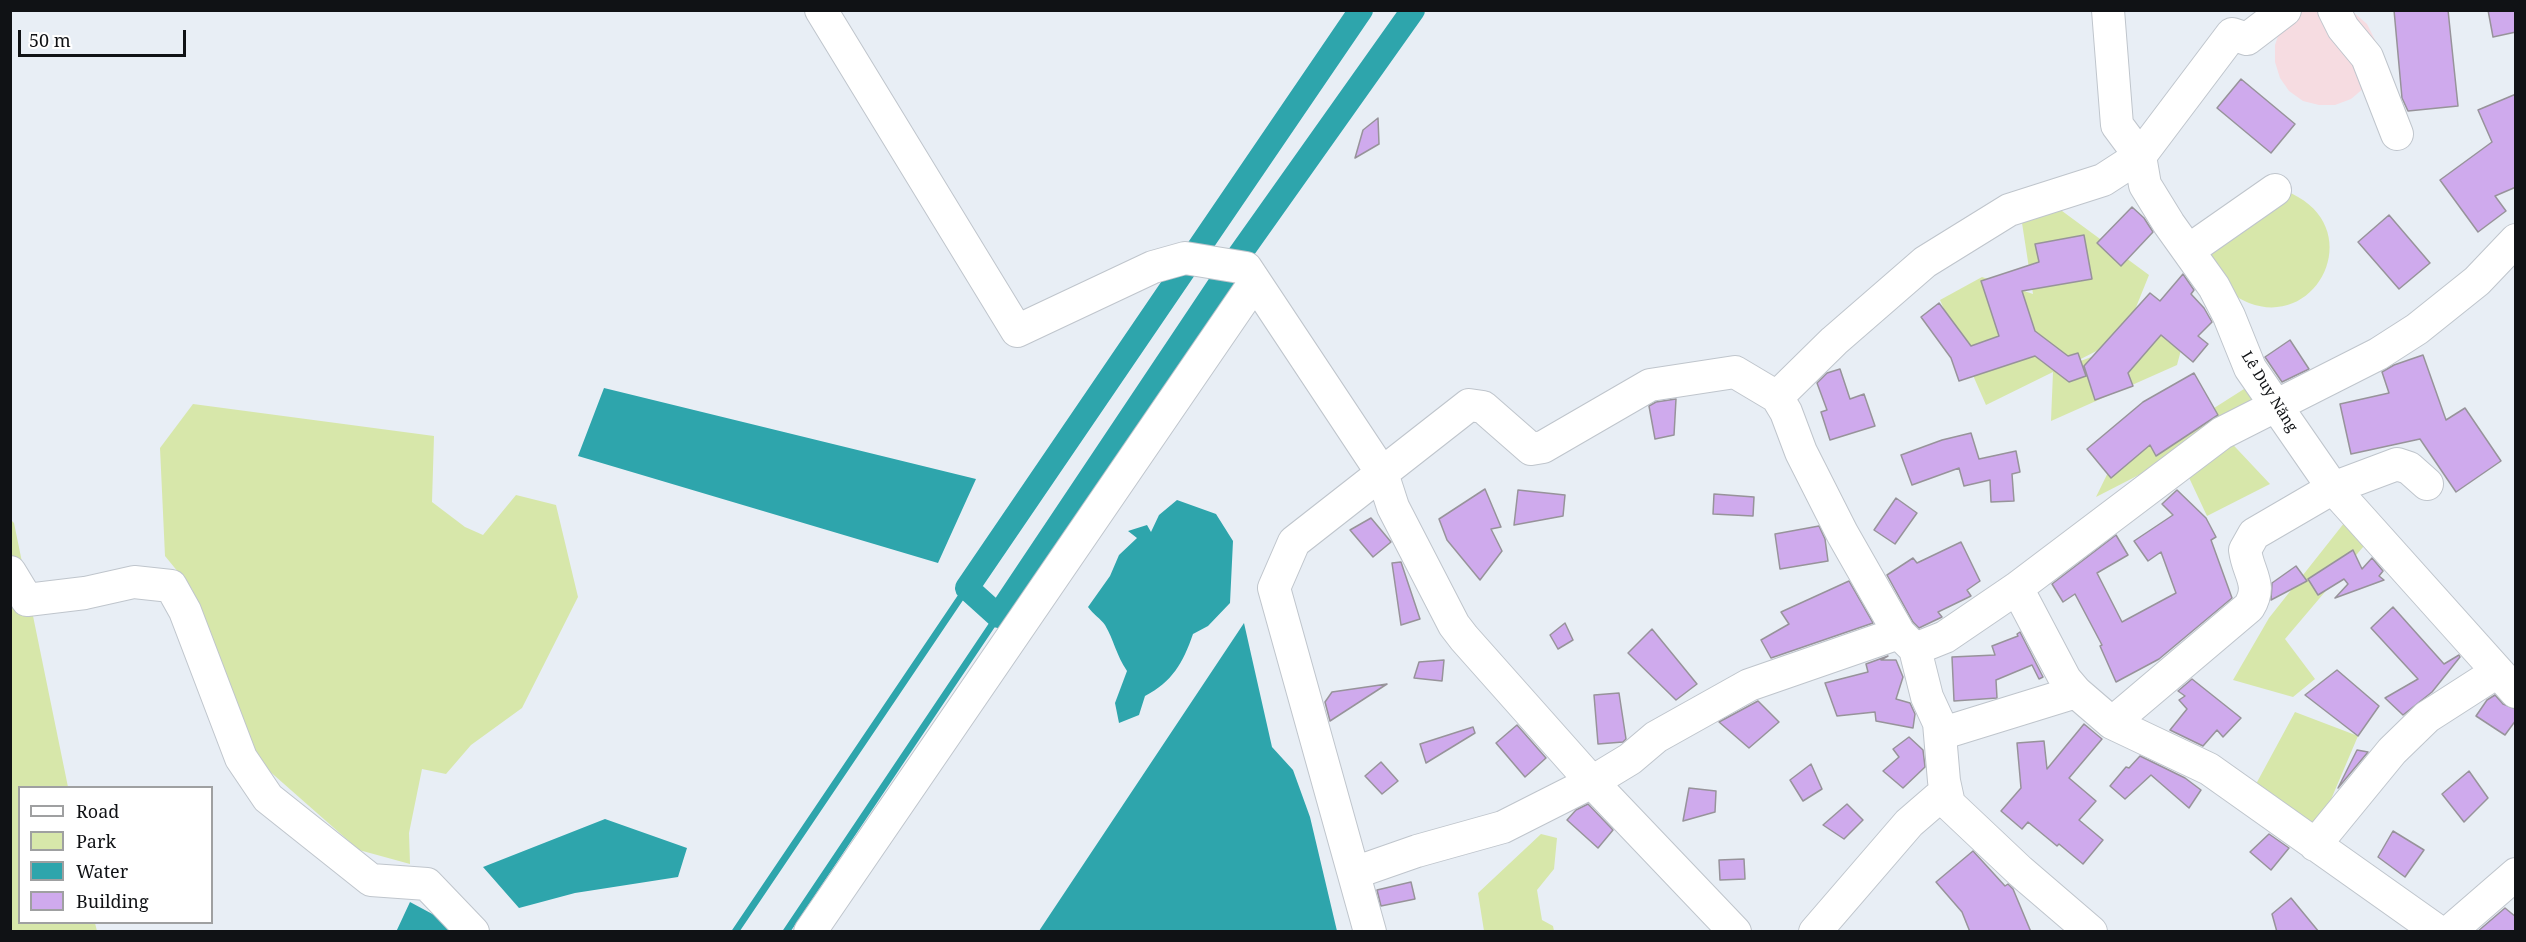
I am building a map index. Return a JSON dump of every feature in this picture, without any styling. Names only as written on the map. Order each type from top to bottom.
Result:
[{"type":"street","points":[[820,10],[1017,331],[1153,267],[1185,258],[1250,275],[1382,473],[1393,507],[1454,625],[1592,782],[1735,932]]},
{"type":"street","name":"Lê Duy Năng","points":[[2108,10],[2118,125],[2140,156],[2145,185],[2214,287],[2229,316],[2250,368],[2333,488],[2506,682]]},
{"type":"street","points":[[1777,397],[1834,341],[1925,262],[2009,210],[2103,180],[2140,156],[2232,34],[2247,39],[2285,10]]},
{"type":"street","points":[[2334,10],[2343,28],[2367,57],[2397,134]]},
{"type":"street","points":[[2188,250],[2274,190]]},
{"type":"street","points":[[1354,873],[1417,851],[1503,827],[1592,782],[1630,759],[1656,737],[1749,685],[1907,641],[1945,637],[2017,588],[2222,434],[2378,354],[2417,329],[2477,280],[2516,240]]},
{"type":"street","points":[[810,932],[1250,275]]},
{"type":"street","points":[[1370,932],[1274,588],[1294,542],[1468,405],[1484,407],[1531,449],[1543,447],[1650,385],[1735,372],[1777,397],[1786,412],[1801,452],[1842,533],[1907,641],[1926,697],[1939,723],[1949,804],[2020,871],[2091,932]]},
{"type":"street","points":[[2112,723],[2249,607],[2255,597],[2256,588],[2245,550],[2254,534],[2333,488],[2397,465],[2409,468],[2427,484]]},
{"type":"street","points":[[10,572],[27,600],[85,593],[134,582],[171,586],[185,611],[241,758],[268,798],[371,880],[427,884],[473,932]]},
{"type":"street","points":[[2017,588],[2057,666],[2076,692],[2112,723],[2209,769],[2439,932]]},
{"type":"street","points":[[2315,845],[2392,751],[2427,717],[2506,682]]},
{"type":"street","points":[[1940,734],[2076,692]]},
{"type":"street","points":[[1815,932],[1909,823],[1946,791]]},
{"type":"street","points":[[2449,932],[2516,874]]},
{"type":"shaded area","points":[[2300,11],[2352,11],[2367,24],[2375,40],[2377,57],[2364,88],[2351,99],[2335,105],[2319,105],[2303,101],[2289,91],[2280,78],[2275,62],[2275,45],[2280,30]]},
{"type":"green space","points":[[2277,188],[2306,202],[2323,222],[2330,245],[2326,267],[2315,287],[2298,301],[2275,307],[2249,303],[2228,289],[2215,268],[2210,251]]},
{"type":"green space","points":[[2058,208],[2149,275],[2124,337],[2067,366],[2188,324],[2177,365],[2051,421],[2053,372],[1986,405],[1940,300],[1982,277],[2033,294],[2022,223]]},
{"type":"green space","points":[[2255,382],[2273,406],[2096,497],[2118,452],[2178,431]]},
{"type":"green space","points":[[193,404],[434,436],[432,502],[465,527],[483,535],[516,495],[556,505],[578,597],[522,708],[471,745],[446,774],[422,769],[409,833],[410,864],[359,850],[250,754],[192,589],[165,556],[160,448]]},
{"type":"green space","points":[[2222,433],[2270,484],[2207,516],[2184,467]]},
{"type":"green space","points":[[2356,508],[2380,527],[2285,639],[2315,679],[2293,697],[2233,680],[2269,618]]},
{"type":"green space","points":[[10,519],[14,523],[68,786],[18,786],[18,924],[95,924],[97,931],[11,931]]},
{"type":"green space","points":[[2295,712],[2358,736],[2315,837],[2249,797]]},
{"type":"green space","points":[[1541,834],[1557,838],[1554,869],[1537,890],[1542,920],[1553,926],[1554,931],[1484,931],[1478,893]]},
{"type":"water","points":[[604,388],[976,479],[938,563],[578,456]]},
{"type":"water","points":[[1177,500],[1216,514],[1233,541],[1230,603],[1208,626],[1193,634],[1181,663],[1169,678],[1145,696],[1139,715],[1119,723],[1115,703],[1127,671],[1105,625],[1088,607],[1110,576],[1119,555],[1137,538],[1128,531],[1147,525],[1151,532],[1159,515]]},
{"type":"water","points":[[1244,623],[1272,747],[1293,770],[1310,817],[1337,931],[1039,931]]},
{"type":"water","points":[[605,819],[687,848],[678,877],[575,893],[519,908],[483,867]]},
{"type":"water","points":[[410,902],[464,931],[396,932]]},
{"type":"building","points":[[2394,10],[2448,10],[2458,106],[2408,111],[2402,98]]},
{"type":"building","points":[[2488,10],[2516,10],[2516,32],[2493,37]]},
{"type":"building","points":[[2241,79],[2295,124],[2271,153],[2217,108]]},
{"type":"building","points":[[2516,94],[2516,187],[2495,196],[2506,211],[2478,232],[2440,180],[2492,142],[2478,110]]},
{"type":"building","points":[[1378,118],[1379,144],[1355,158],[1363,130]]},
{"type":"building","points":[[2132,207],[2144,218],[2153,232],[2121,266],[2097,243]]},
{"type":"building","points":[[2389,215],[2430,263],[2399,289],[2358,242]]},
{"type":"building","points":[[2084,235],[2092,279],[2022,291],[2035,331],[2068,356],[2078,353],[2086,376],[2069,382],[2035,356],[1959,381],[1951,358],[1921,317],[1939,303],[1971,346],[1999,336],[1981,281],[2039,262],[2035,244]]},
{"type":"building","points":[[2183,274],[2194,290],[2191,294],[2204,308],[2212,322],[2198,336],[2208,344],[2193,362],[2161,335],[2128,373],[2133,386],[2095,400],[2084,366],[2150,293],[2160,301]]},
{"type":"building","points":[[2290,340],[2309,369],[2282,382],[2265,357]]},
{"type":"building","points":[[2423,355],[2446,420],[2465,408],[2501,461],[2456,492],[2420,439],[2351,454],[2340,404],[2389,393],[2382,372],[2394,365]]},
{"type":"building","points":[[1840,369],[1850,399],[1864,394],[1875,426],[1830,440],[1821,412],[1827,410],[1817,383],[1827,373]]},
{"type":"building","points":[[2194,373],[2218,415],[2156,456],[2150,445],[2111,478],[2087,449],[2143,402]]},
{"type":"building","points":[[1676,399],[1674,435],[1655,439],[1649,406],[1656,402]]},
{"type":"building","points":[[1971,433],[1979,459],[2016,451],[2020,472],[2012,474],[2014,501],[1991,502],[1990,480],[1964,486],[1959,468],[1912,485],[1901,455],[1942,440]]},
{"type":"building","points":[[1485,489],[1501,527],[1491,529],[1502,551],[1480,580],[1447,540],[1439,519]]},
{"type":"building","points":[[1518,490],[1565,495],[1563,516],[1514,525]]},
{"type":"building","points":[[2177,490],[2206,518],[2216,537],[2211,540],[2232,598],[2159,659],[2116,682],[2100,646],[2102,645],[2075,594],[2063,602],[2052,584],[2116,535],[2128,555],[2097,573],[2122,622],[2176,593],[2161,552],[2148,561],[2134,541],[2173,515],[2162,504]]},
{"type":"building","points":[[1714,494],[1754,497],[1753,516],[1713,514]]},
{"type":"building","points":[[1896,498],[1917,513],[1895,544],[1874,530]]},
{"type":"building","points":[[1371,518],[1391,542],[1373,557],[1350,530]]},
{"type":"building","points":[[1819,526],[1825,539],[1828,561],[1780,569],[1775,534]]},
{"type":"building","points":[[1961,542],[1980,581],[1967,590],[1971,596],[1938,612],[1942,617],[1919,628],[1913,622],[1887,575],[1913,558],[1917,563]]},
{"type":"building","points":[[2353,550],[2362,569],[2372,558],[2383,571],[2379,576],[2384,580],[2335,598],[2348,584],[2344,579],[2318,595],[2308,579]]},
{"type":"building","points":[[1401,562],[1420,619],[1401,625],[1392,563]]},
{"type":"building","points":[[2296,566],[2307,581],[2271,600],[2272,583]]},
{"type":"building","points":[[1849,581],[1873,623],[1771,658],[1761,640],[1789,624],[1781,612]]},
{"type":"building","points":[[2393,607],[2444,664],[2459,655],[2460,657],[2432,692],[2403,715],[2385,698],[2418,679],[2371,628]]},
{"type":"building","points":[[1565,623],[1573,640],[1558,649],[1550,635]]},
{"type":"building","points":[[1652,629],[1697,684],[1676,700],[1628,653]]},
{"type":"building","points":[[2020,632],[2043,677],[2039,679],[2032,665],[1996,680],[1997,698],[1954,701],[1952,657],[1995,655],[1992,646],[2018,636]]},
{"type":"building","points":[[1888,656],[1881,660],[1896,660],[1903,677],[1896,699],[1910,703],[1915,714],[1913,728],[1876,721],[1875,712],[1837,716],[1825,683],[1868,672],[1866,664]]},
{"type":"building","points":[[1444,660],[1442,681],[1414,678],[1419,662]]},
{"type":"building","points":[[2337,670],[2379,706],[2358,736],[2305,695]]},
{"type":"building","points":[[2192,679],[2241,718],[2223,737],[2217,730],[2203,746],[2170,730],[2187,709],[2179,700],[2185,696],[2178,691]]},
{"type":"building","points":[[1387,684],[1330,721],[1325,702],[1332,692]]},
{"type":"building","points":[[1619,693],[1626,739],[1623,742],[1598,744],[1594,695]]},
{"type":"building","points":[[2495,695],[2503,704],[2516,709],[2516,720],[2505,735],[2476,716],[2487,700]]},
{"type":"building","points":[[1758,701],[1779,722],[1749,748],[1719,722]]},
{"type":"building","points":[[2084,724],[2102,739],[2069,778],[2096,801],[2079,820],[2103,840],[2083,864],[2028,822],[2022,829],[2001,811],[2021,788],[2017,743],[2044,741],[2047,769]]},
{"type":"building","points":[[1517,725],[1546,758],[1525,777],[1496,743]]},
{"type":"building","points":[[1473,727],[1475,733],[1426,763],[1420,744]]},
{"type":"building","points":[[1909,737],[1923,750],[1925,767],[1903,788],[1883,771],[1899,757],[1893,749]]},
{"type":"building","points":[[2357,750],[2368,752],[2338,788]]},
{"type":"building","points":[[2140,756],[2185,778],[2201,790],[2189,808],[2151,775],[2125,799],[2110,786],[2126,767],[2129,768]]},
{"type":"building","points":[[1381,762],[1398,781],[1382,794],[1365,776]]},
{"type":"building","points":[[1811,764],[1822,789],[1803,801],[1790,780]]},
{"type":"building","points":[[2469,771],[2488,798],[2464,822],[2442,794]]},
{"type":"building","points":[[1689,788],[1716,791],[1715,812],[1683,821]]},
{"type":"building","points":[[1588,804],[1613,830],[1598,848],[1567,820],[1576,810]]},
{"type":"building","points":[[1847,804],[1863,820],[1844,839],[1823,825]]},
{"type":"building","points":[[2393,831],[2424,850],[2405,877],[2378,857]]},
{"type":"building","points":[[2269,834],[2289,848],[2271,870],[2250,852]]},
{"type":"building","points":[[1973,851],[2005,886],[2008,884],[2013,889],[2031,932],[1970,932],[1962,912],[1936,882]]},
{"type":"building","points":[[1744,859],[1745,879],[1720,880],[1719,860]]},
{"type":"building","points":[[1411,882],[1415,899],[1381,906],[1377,890]]},
{"type":"building","points":[[2291,898],[2319,932],[2277,932],[2272,914]]},
{"type":"building","points":[[2505,908],[2516,917],[2516,932],[2477,932]]},
{"type":"waterway","points":[[1361,10],[967,588],[998,616],[1240,254],[1413,10]]},
{"type":"waterway","points":[[735,932],[967,588]]},
{"type":"waterway","points":[[786,932],[998,616]]}]
